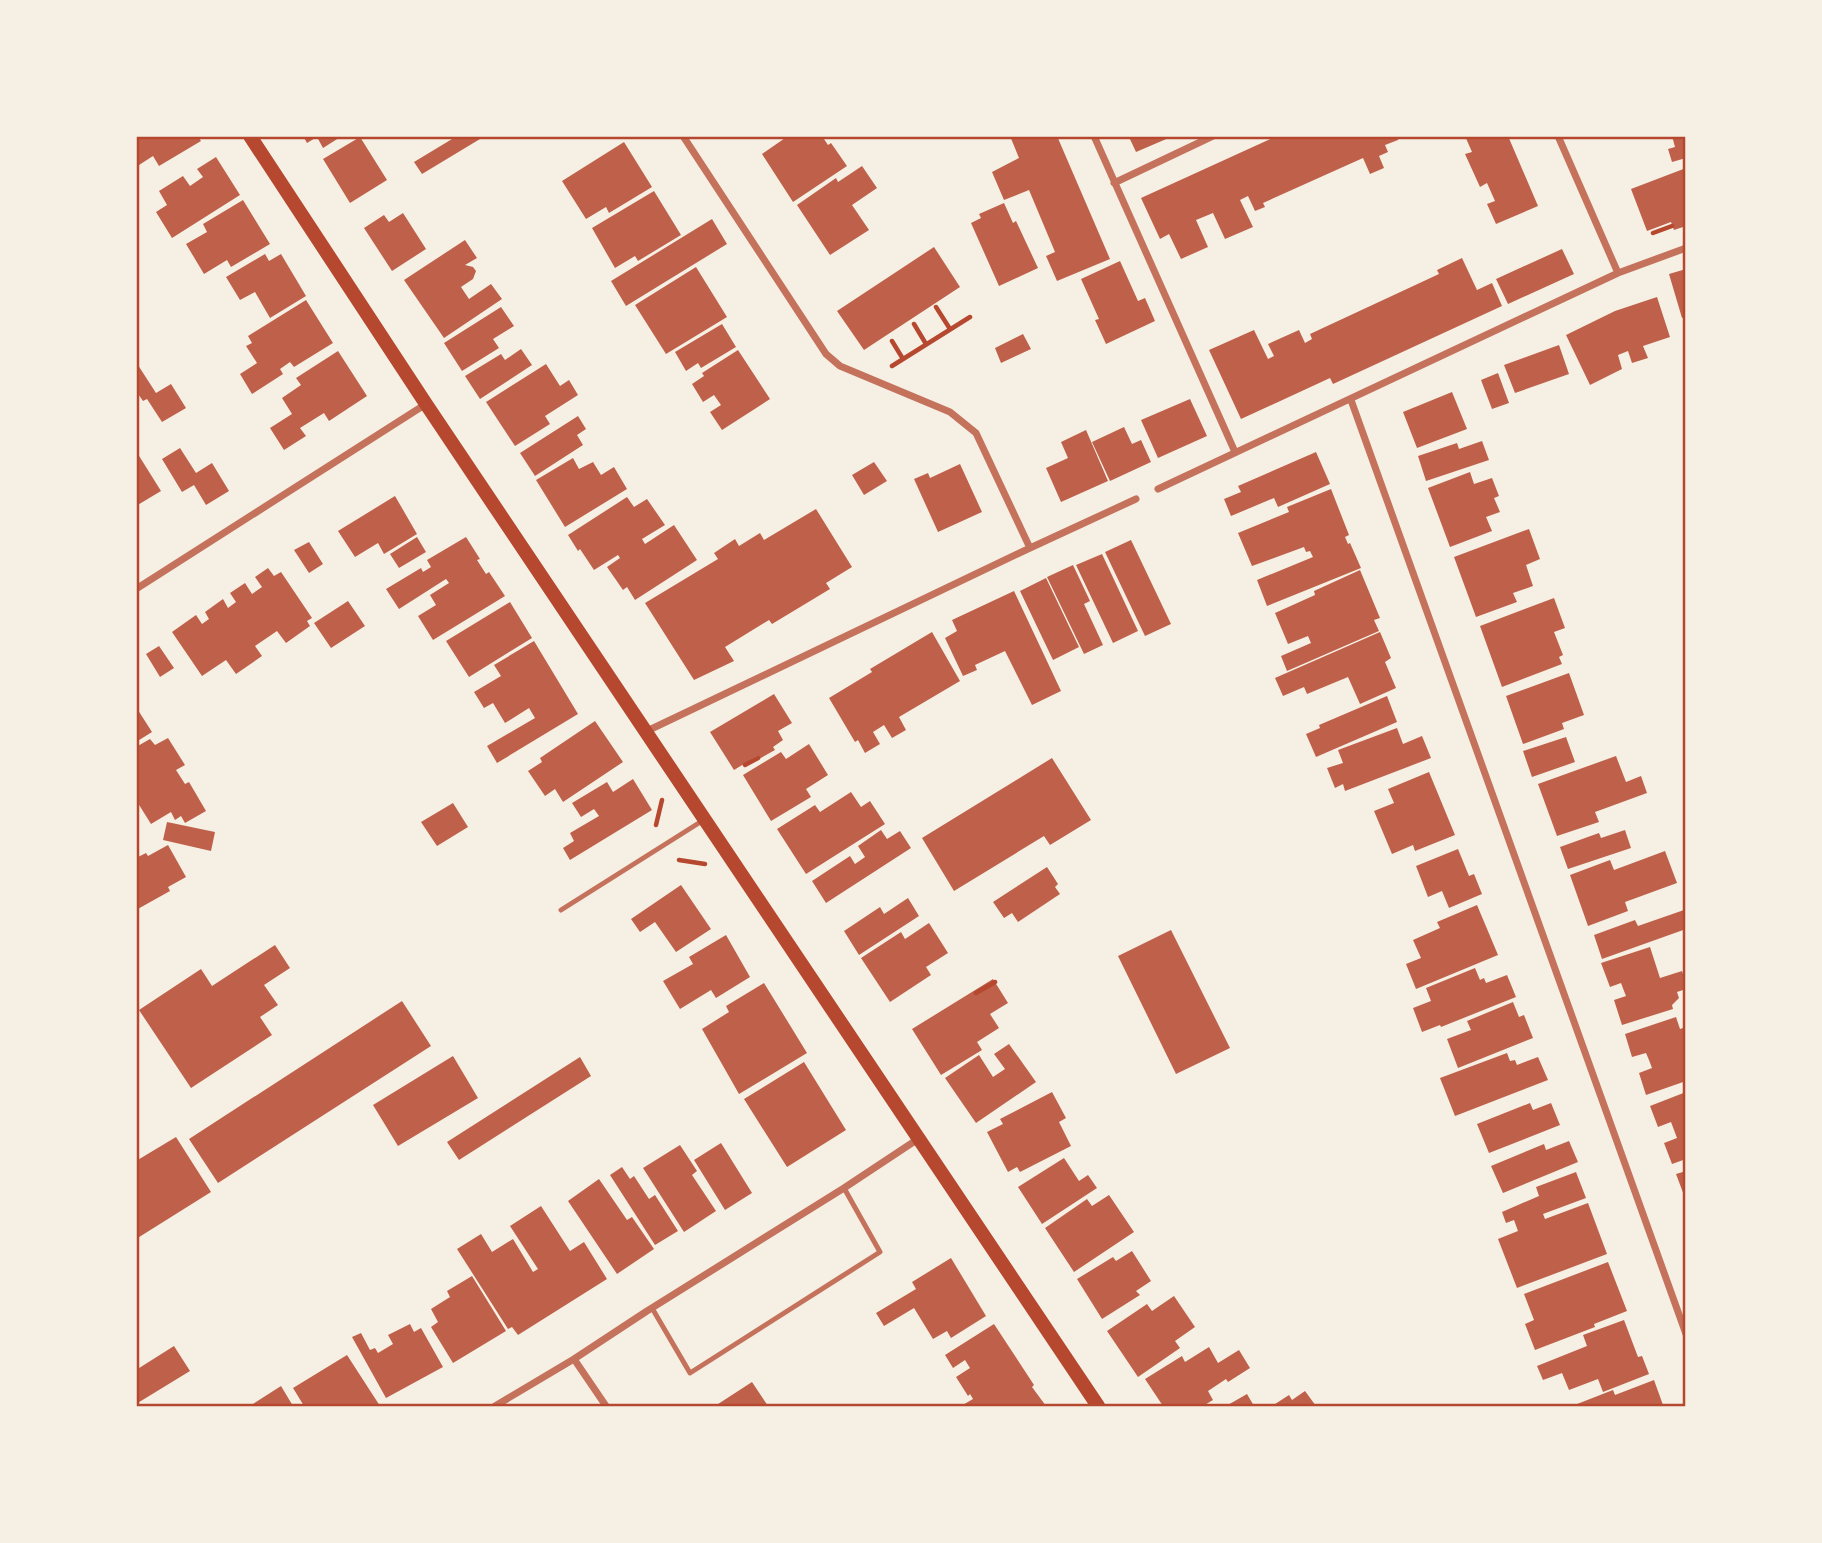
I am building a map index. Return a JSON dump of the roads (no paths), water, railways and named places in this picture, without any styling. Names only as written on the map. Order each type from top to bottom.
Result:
[{"type":"main road","points":[[250,136],[426,404],[1098,1406]]},
{"type":"street","points":[[683,136],[826,354],[840,366],[950,412],[976,433],[1030,548]]},
{"type":"street","points":[[1094,136],[1235,453]]},
{"type":"street","points":[[1114,183],[1213,136]]},
{"type":"street","points":[[1558,136],[1618,273]]},
{"type":"street","points":[[1158,489],[1618,273],[1685,248]]},
{"type":"street","points":[[1351,400],[1685,1334]]},
{"type":"street","points":[[136,589],[426,404]]},
{"type":"street","points":[[647,732],[1136,499]]},
{"type":"street","points":[[495,1406],[574,1359],[918,1139]]},
{"type":"street","points":[[574,1359],[606,1406]]},
{"type":"lane","points":[[561,910],[705,820]]},
{"type":"lane","points":[[652,1307],[690,1373],[880,1252],[844,1188]]}]
